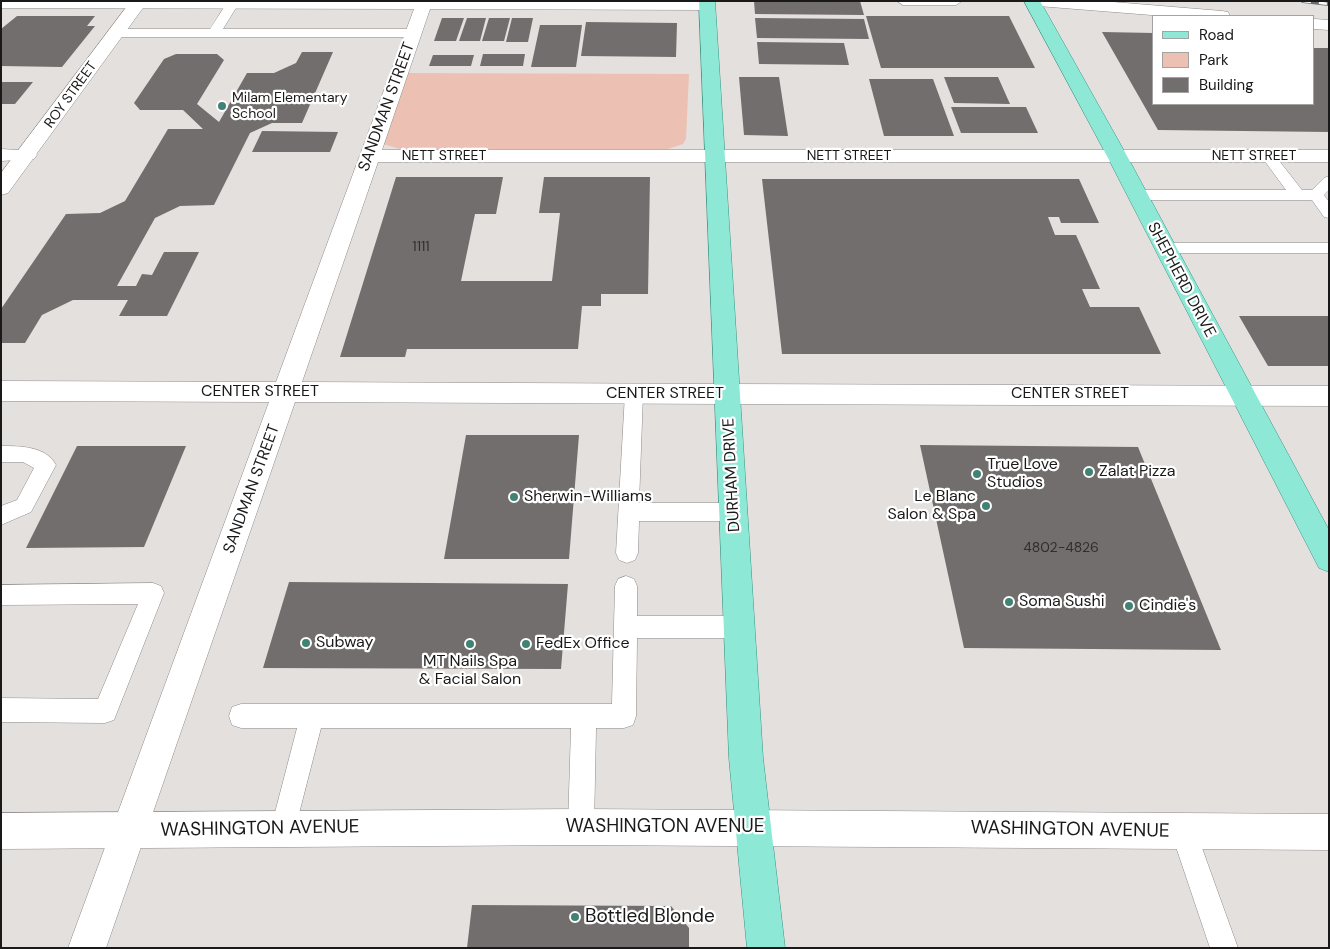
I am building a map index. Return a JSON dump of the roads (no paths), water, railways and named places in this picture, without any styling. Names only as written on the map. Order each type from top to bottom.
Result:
[{"type":"main road","name":"SHEPHERD DRIVE","points":[[1032,1],[1117,156],[1329,559]]},
{"type":"main road","name":"DURHAM DRIVE","points":[[707,3],[746,758],[766,948]]},
{"type":"street","points":[[1038,1],[1200,15]]},
{"type":"street","name":"ROY STREET","points":[[1,188],[139,2]]},
{"type":"street","points":[[1,3],[707,3]]},
{"type":"street","name":"SANDMAN STREET","points":[[87,948],[287,392],[424,3]]},
{"type":"street","points":[[1315,24],[1329,25]]},
{"type":"street","points":[[1,155],[27,155]]},
{"type":"street","name":"NETT STREET","points":[[370,156],[1329,156]]},
{"type":"street","name":"CENTER STREET","points":[[1,391],[1329,396]]},
{"type":"street","name":"WASHINGTON AVENUE","points":[[1,831],[581,827],[1329,832]]},
{"type":"lane","points":[[903,1],[956,1]]},
{"type":"lane","points":[[214,33],[233,3]]},
{"type":"lane","points":[[116,33],[413,34]]},
{"type":"lane","points":[[1268,156],[1298,195]]},
{"type":"lane","points":[[1316,196],[1329,181]]},
{"type":"lane","points":[[1137,195],[1316,196],[1329,213]]},
{"type":"lane","points":[[1165,248],[1329,248]]},
{"type":"lane","points":[[627,553],[634,394]]},
{"type":"lane","points":[[1,454],[26,454],[46,465],[24,506],[1,516]]},
{"type":"lane","points":[[628,512],[734,512]]},
{"type":"lane","points":[[241,716],[624,716],[626,586]]},
{"type":"lane","points":[[1,595],[153,594],[105,711],[1,710]]},
{"type":"lane","points":[[626,627],[739,628]]},
{"type":"lane","points":[[284,828],[312,716]]},
{"type":"lane","points":[[581,827],[584,716]]},
{"type":"lane","points":[[1184,832],[1224,948]]},
{"type":"railway","points":[[1303,1],[1329,4]]},
{"type":"place","name":"Milam Elementary School","points":[[222,106]]},
{"type":"place","name":"Zalat Pizza","points":[[1089,472]]},
{"type":"place","name":"True Love Studios","points":[[977,474]]},
{"type":"place","name":"Sherwin-Williams","points":[[514,497]]},
{"type":"place","name":"Le Blanc Salon & Spa","points":[[986,506]]},
{"type":"place","name":"Soma Sushi","points":[[1009,602]]},
{"type":"place","name":"Cindie's","points":[[1129,606]]},
{"type":"place","name":"Subway","points":[[306,643]]},
{"type":"place","name":"MT Nails Spa & Facial Salon","points":[[470,644]]},
{"type":"place","name":"FedEx Office","points":[[526,644]]},
{"type":"place","name":"Bottled Blonde","points":[[575,917]]}]
